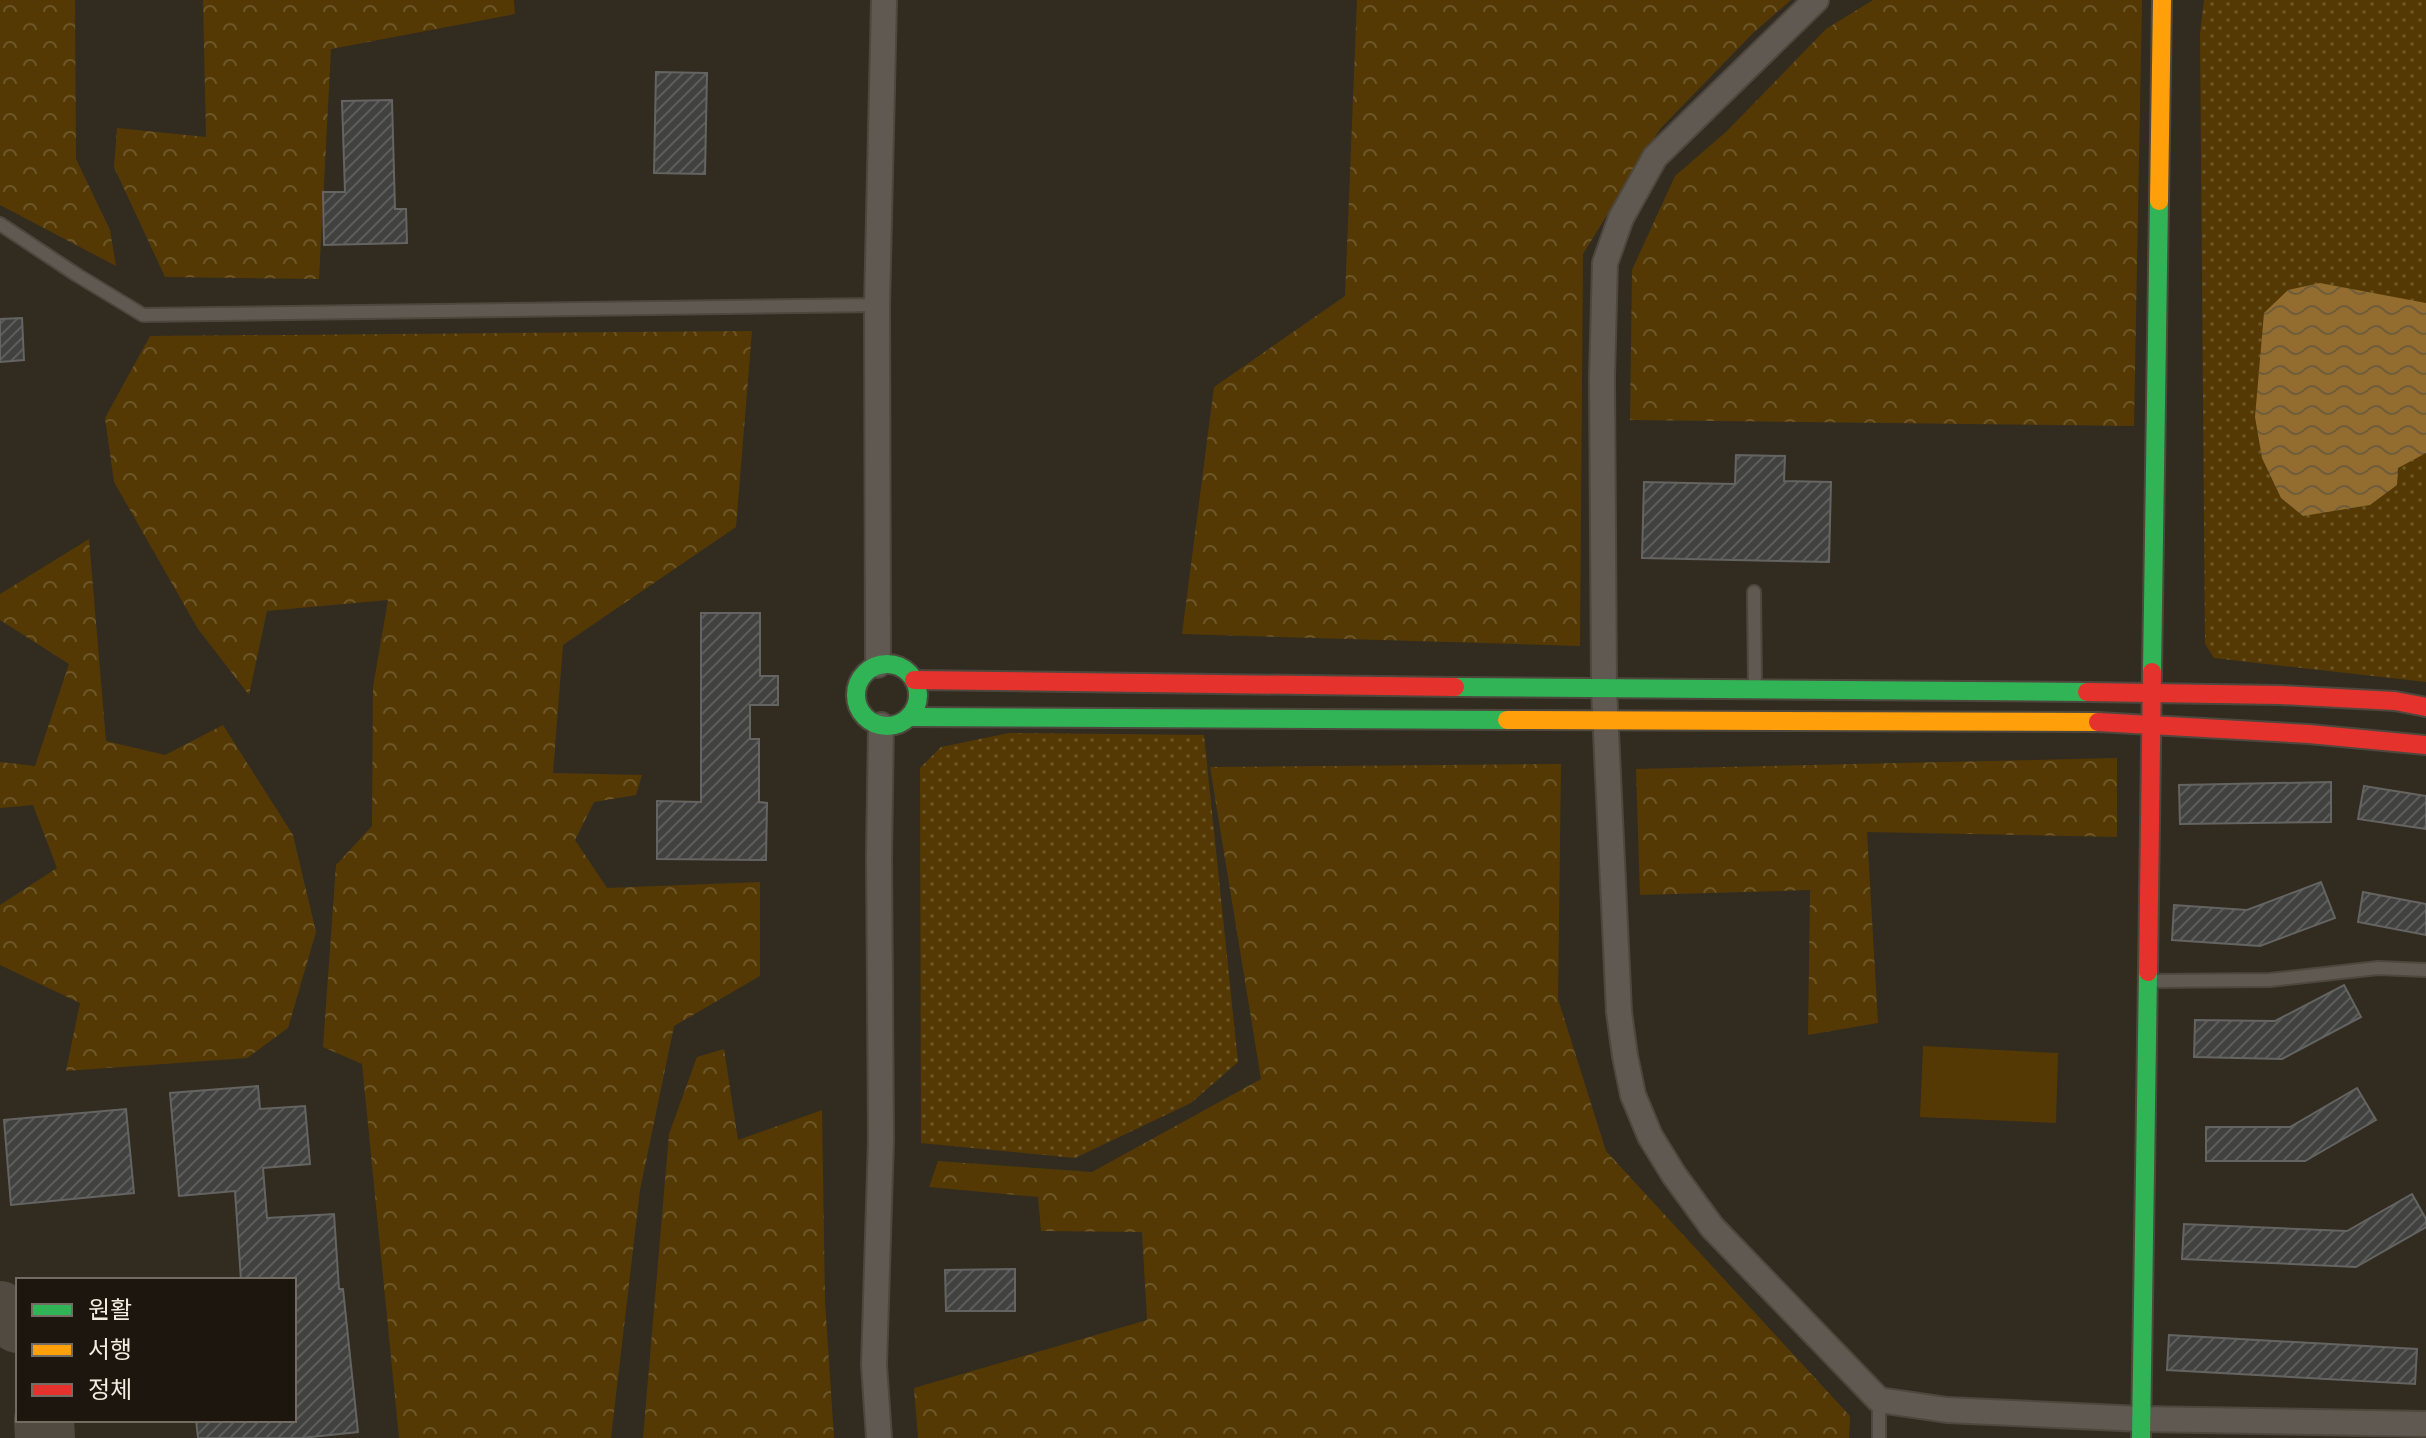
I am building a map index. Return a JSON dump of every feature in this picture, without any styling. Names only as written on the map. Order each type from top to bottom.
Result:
[{"type":"street","points":[[878,665],[877,305],[884,0]]},
{"type":"street","points":[[1816,0],[1655,157],[1621,218],[1605,263],[1602,377],[1604,689],[1619,1012],[1633,1095],[1650,1136],[1712,1227],[1879,1400],[1947,1410],[2141,1429],[2426,1424]]},
{"type":"street","points":[[2141,1429],[2162,0]]},
{"type":"street","points":[[909,717],[917,700],[914,680],[908,672],[888,664],[878,665],[861,678],[856,698],[864,716],[881,725],[891,726],[909,717],[2152,724],[2426,745]]},
{"type":"street","points":[[914,680],[2152,692],[2380,700],[2426,707]]},
{"type":"street","points":[[879,1438],[874,1365],[881,1139],[881,725]]},
{"type":"lane","points":[[0,224],[143,315],[877,305]]},
{"type":"lane","points":[[1754,592],[1755,690]]},
{"type":"lane","points":[[2148,981],[2270,980],[2378,968],[2426,970]]},
{"type":"lane","points":[[1879,1400],[1879,1438]]},
{"type":"green space","points":[[0,0],[75,0],[76,159],[110,230],[116,266],[0,205]]},
{"type":"green space","points":[[203,0],[514,0],[515,14],[331,49],[319,279],[165,277],[114,167],[117,128],[206,137]]},
{"type":"green space","points":[[1357,0],[1791,0],[1752,34],[1660,129],[1583,254],[1580,646],[1182,634],[1214,387],[1345,296]]},
{"type":"green space","points":[[1873,0],[2142,0],[2134,426],[1630,420],[1632,270],[1675,176],[1727,131],[1826,29]]},
{"type":"green space","points":[[2204,0],[2426,0],[2426,682],[2214,658],[2205,644],[2200,34]]},
{"type":"green space","points":[[752,331],[736,527],[563,645],[553,773],[642,775],[636,795],[594,802],[575,840],[607,888],[760,882],[760,976],[674,1026],[640,1190],[611,1438],[399,1438],[362,1064],[323,1047],[336,865],[372,826],[373,687],[388,600],[267,611],[249,695],[198,629],[114,482],[105,418],[150,336]]},
{"type":"green space","points":[[89,539],[106,741],[165,755],[223,725],[293,835],[316,932],[288,1028],[247,1058],[66,1071],[80,1003],[0,965],[0,905],[57,868],[33,805],[0,808],[0,762],[35,766],[69,664],[0,620],[0,594]]},
{"type":"green space","points":[[1009,733],[1204,735],[1238,1062],[1191,1103],[1075,1158],[921,1143],[920,768],[941,747]]},
{"type":"green space","points":[[2117,758],[2117,837],[1867,832],[1878,1023],[1808,1035],[1810,890],[1640,895],[1636,769]]},
{"type":"green space","points":[[1561,764],[1558,999],[1606,1151],[1850,1416],[1849,1438],[918,1438],[914,1388],[1147,1320],[1142,1232],[1041,1231],[1038,1197],[929,1187],[938,1161],[1092,1172],[1261,1079],[1210,767]]},
{"type":"green space","points":[[1923,1046],[2058,1053],[2056,1123],[1920,1117]]},
{"type":"green space","points":[[724,1049],[738,1140],[822,1110],[825,1301],[834,1438],[643,1438],[669,1134],[697,1057]]},
{"type":"water","points":[[2320,283],[2426,303],[2426,453],[2398,468],[2397,485],[2370,505],[2303,516],[2281,498],[2262,458],[2255,417],[2264,313],[2288,290]]},
{"type":"building","points":[[656,72],[707,73],[705,174],[654,173]]},
{"type":"building","points":[[392,100],[395,209],[406,209],[407,243],[324,245],[323,192],[345,192],[342,101]]},
{"type":"building","points":[[22,318],[24,360],[0,362],[0,319]]},
{"type":"building","points":[[1736,455],[1785,456],[1784,481],[1831,482],[1829,562],[1642,558],[1644,482],[1735,484]]},
{"type":"building","points":[[701,613],[760,613],[760,676],[778,676],[778,705],[750,705],[750,739],[759,739],[759,802],[767,803],[766,860],[657,859],[657,801],[701,802]]},
{"type":"building","points":[[2331,782],[2331,822],[2180,824],[2179,785]]},
{"type":"building","points":[[2364,786],[2426,796],[2426,829],[2358,819]]},
{"type":"building","points":[[2321,882],[2335,918],[2260,946],[2172,940],[2174,905],[2247,910]]},
{"type":"building","points":[[2363,892],[2426,904],[2426,935],[2358,922]]},
{"type":"building","points":[[2344,985],[2361,1017],[2282,1059],[2194,1057],[2195,1020],[2275,1021]]},
{"type":"building","points":[[258,1086],[260,1109],[305,1106],[310,1164],[263,1168],[267,1218],[334,1214],[339,1289],[343,1289],[358,1432],[302,1438],[198,1438],[196,1422],[296,1422],[296,1278],[241,1278],[235,1191],[179,1196],[170,1093]]},
{"type":"building","points":[[2357,1088],[2376,1120],[2305,1161],[2206,1161],[2206,1127],[2290,1127]]},
{"type":"building","points":[[126,1109],[134,1193],[11,1205],[4,1120]]},
{"type":"building","points":[[2412,1194],[2426,1219],[2426,1227],[2356,1267],[2182,1259],[2184,1224],[2347,1231]]},
{"type":"building","points":[[1015,1269],[1015,1311],[946,1311],[945,1270]]},
{"type":"building","points":[[2169,1335],[2417,1349],[2415,1384],[2167,1370]]},
{"type":"taxiway","points":[[0,1311],[16,1322]]},
{"type":"taxiway","points":[[44,1422],[45,1438]]},
{"type":"traffic: fast","points":[[2152,672],[2159,201]]},
{"type":"traffic: fast","points":[[887,664],[909,673],[918,695],[909,717],[887,726],[865,717],[856,695],[865,673],[887,664]]},
{"type":"traffic: fast","points":[[1455,687],[2087,692]]},
{"type":"traffic: fast","points":[[909,717],[1507,720]]},
{"type":"traffic: fast","points":[[2141,1438],[2148,972]]},
{"type":"traffic: slow","points":[[2159,201],[2162,0]]},
{"type":"traffic: slow","points":[[1507,720],[2098,722]]},
{"type":"traffic: jam","points":[[2148,972],[2152,672]]},
{"type":"traffic: jam","points":[[914,680],[1455,687]]},
{"type":"traffic: jam","points":[[2087,692],[2280,695],[2395,701],[2426,707]]},
{"type":"traffic: jam","points":[[2098,722],[2309,734],[2426,745]]}]
